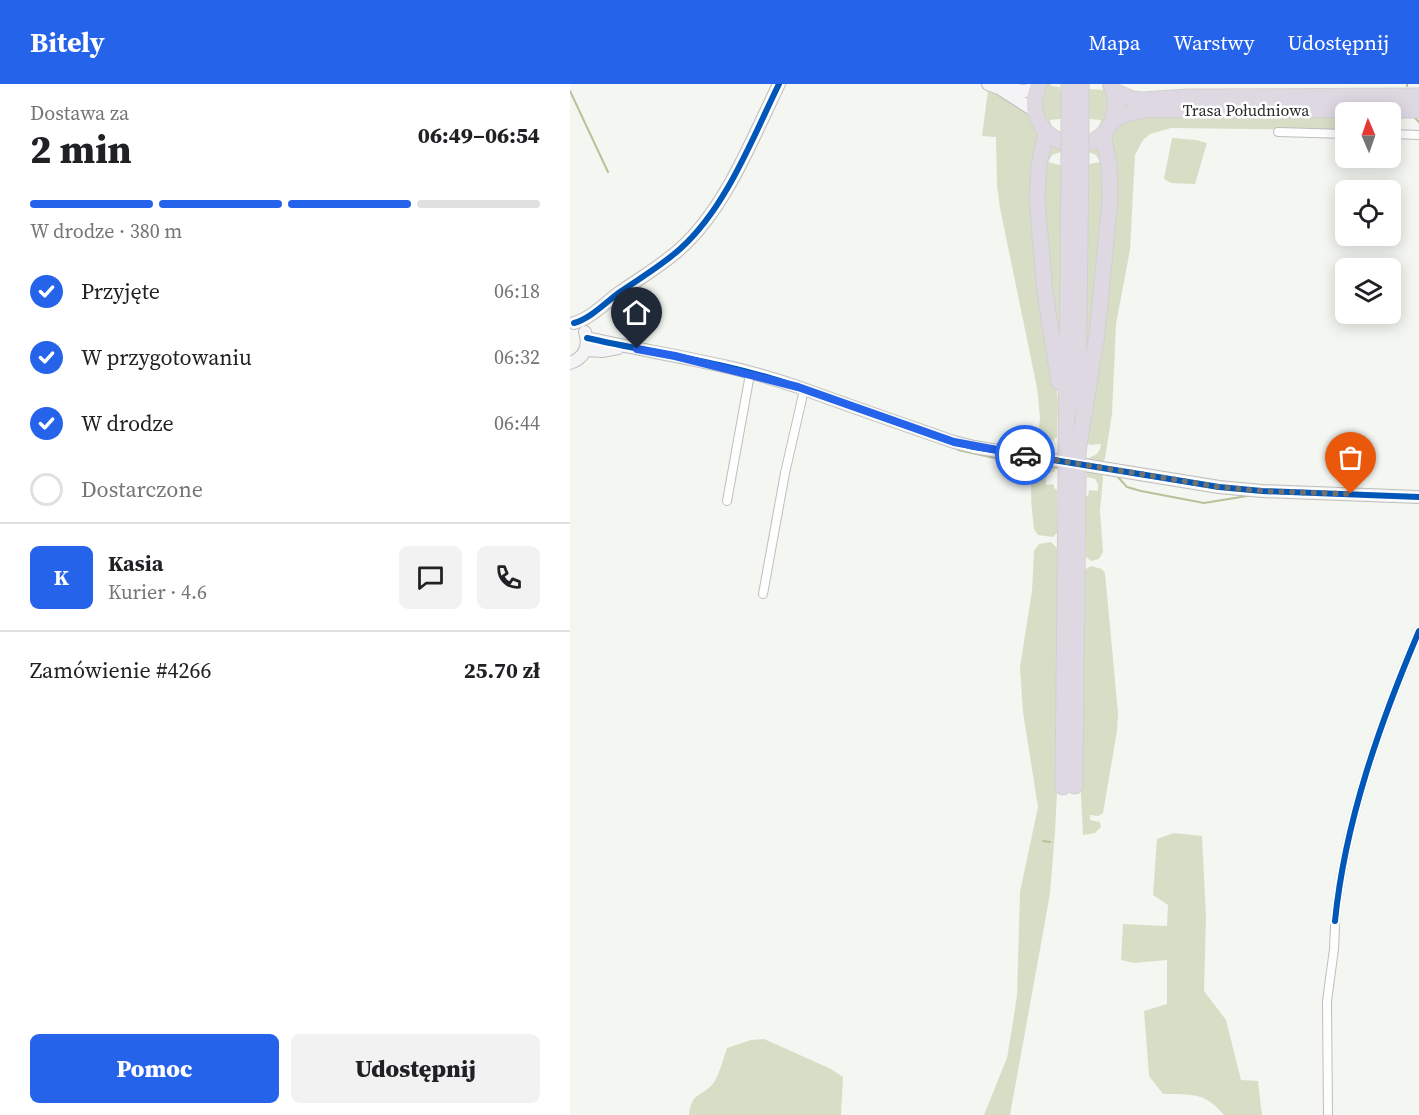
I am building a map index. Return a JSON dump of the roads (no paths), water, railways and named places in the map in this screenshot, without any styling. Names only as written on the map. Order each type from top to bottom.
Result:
[{"type":"highway","points":[[1069,786],[1075,153],[1075,120],[1070,84]]},
{"type":"highway","points":[[1075,120],[1081,84]]},
{"type":"highway","points":[[1038,86],[1035,111],[1046,132],[1037,182],[1038,219],[1046,293],[1072,452]]},
{"type":"highway","points":[[1072,452],[1096,334],[1110,201],[1109,164],[1104,140],[1116,107],[1112,88]]},
{"type":"highway","name":"Trasa Południowa","points":[[1112,88],[1124,96],[1143,100],[1188,97],[1419,96]]},
{"type":"highway","name":"Trasa Południowa","points":[[1046,132],[1059,141],[1074,145],[1094,140],[1122,115],[1146,110],[1419,110]]},
{"type":"highway","points":[[1066,422],[1075,153]]},
{"type":"street","points":[[778,84],[727,188],[704,223],[680,249],[603,306],[572,322],[586,340],[602,351],[622,347],[675,356],[750,374],[804,390],[954,442],[1004,453],[1257,491],[1419,497]]},
{"type":"street","points":[[993,86],[1025,91],[1038,86]]},
{"type":"street","points":[[993,86],[1035,111]]},
{"type":"street","points":[[1278,132],[1335,134]]},
{"type":"street","points":[[1401,134],[1419,135]]},
{"type":"street","points":[[570,363],[577,360],[603,306]]},
{"type":"street","points":[[727,501],[750,374]]},
{"type":"street","points":[[763,594],[785,473],[804,390]]},
{"type":"street","points":[[1328,1115],[1327,1001],[1338,894],[1347,848],[1364,784],[1392,698],[1419,631]]},
{"type":"waterway","points":[[570,91],[608,172]]},
{"type":"waterway","points":[[1415,118],[1419,122]]},
{"type":"waterway","points":[[958,450],[999,459],[1026,472]]},
{"type":"waterway","points":[[1036,473],[1050,467],[1059,468]]},
{"type":"waterway","points":[[1117,476],[1127,487],[1204,503],[1247,496]]},
{"type":"waterway","points":[[1043,841],[1050,842]]}]
